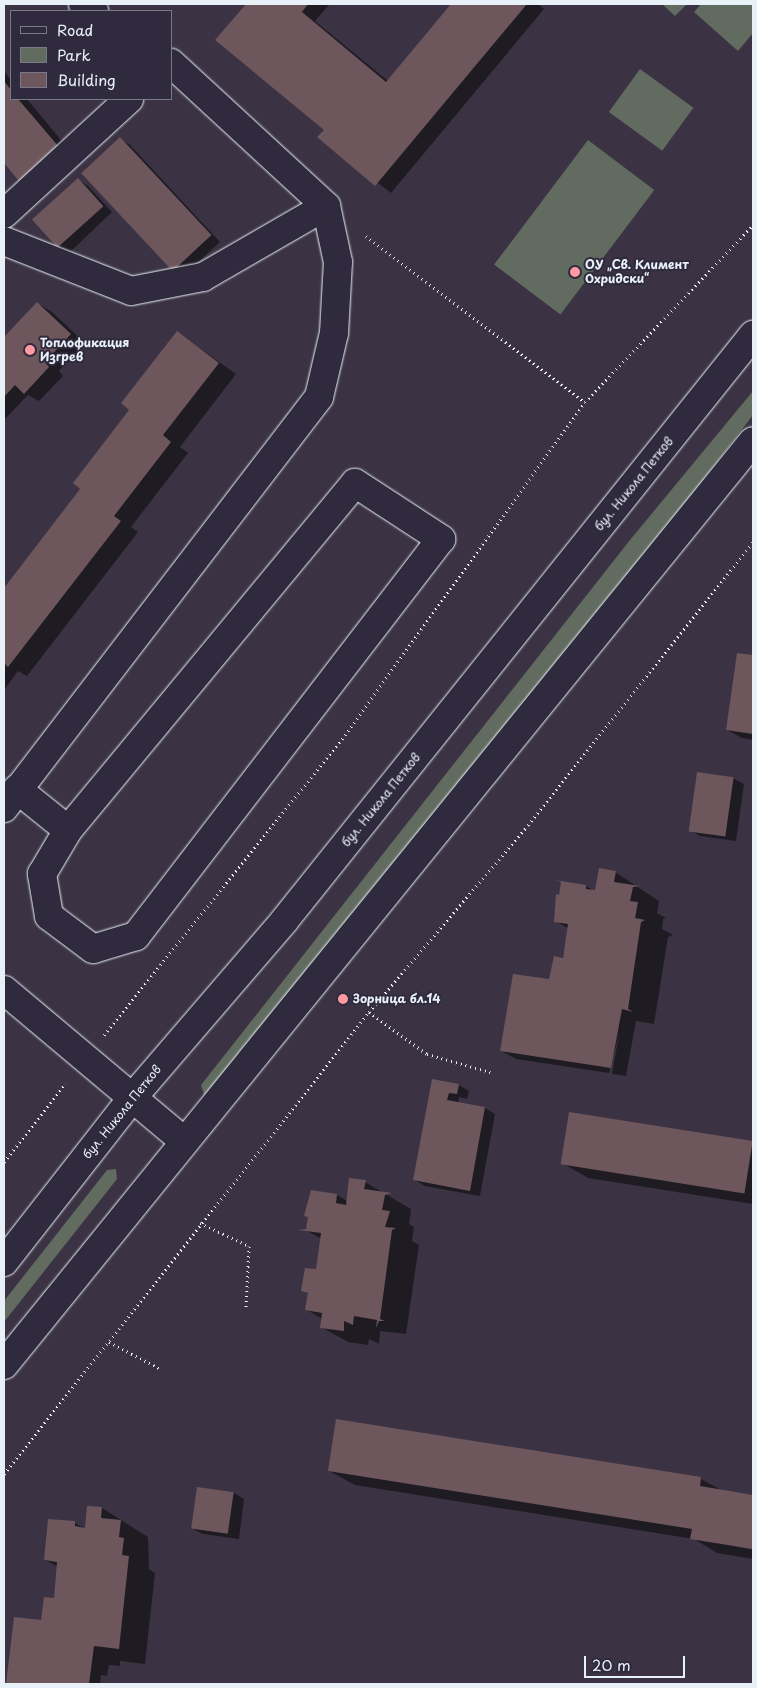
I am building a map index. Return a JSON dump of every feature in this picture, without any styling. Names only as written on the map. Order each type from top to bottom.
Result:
[{"type":"main road","points":[[68,830],[10,798],[319,397],[334,334],[338,262],[326,206],[172,64]]},
{"type":"main road","points":[[4,214],[128,100]]},
{"type":"main road","points":[[4,241],[131,291],[203,276],[326,206]]},
{"type":"main road","name":"бул. Никола Петков","points":[[4,1262],[132,1098],[284,921],[753,335]]},
{"type":"main road","points":[[4,1365],[183,1140],[753,441]]},
{"type":"main road","points":[[355,483],[441,539],[136,936],[93,949],[48,916],[42,874],[68,830],[355,483]]},
{"type":"main road","points":[[4,990],[87,1057],[132,1098],[183,1140]]},
{"type":"path","points":[[326,206],[585,402]]},
{"type":"path","points":[[4,1162],[342,739],[585,402],[753,225]]},
{"type":"path","points":[[4,1474],[109,1342],[200,1223],[369,1012],[528,825],[753,542]]},
{"type":"path","points":[[369,1012],[427,1054],[490,1072]]},
{"type":"path","points":[[200,1223],[249,1246],[246,1308]]},
{"type":"path","points":[[109,1342],[159,1368]]},
{"type":"green space","points":[[662,4],[687,4],[675,16]]},
{"type":"green space","points":[[701,4],[753,4],[753,33],[738,51],[694,12]]},
{"type":"green space","points":[[640,69],[693,108],[662,151],[609,112]]},
{"type":"green space","points":[[588,140],[654,190],[560,315],[494,265]]},
{"type":"green space","points":[[753,391],[753,415],[647,553],[214,1095],[204,1095],[201,1085],[630,540]]},
{"type":"green space","points":[[116,1169],[117,1179],[4,1322],[4,1301],[107,1170]]},
{"type":"building","points":[[246,4],[308,4],[302,12],[386,82],[451,4],[527,4],[375,186],[317,137],[324,130],[215,40]]},
{"type":"building","points":[[4,81],[10,89],[10,100],[19,100],[59,147],[19,181],[4,163]]},
{"type":"building","points":[[120,137],[211,235],[173,271],[81,173]]},
{"type":"building","points":[[78,178],[103,206],[57,248],[32,219]]},
{"type":"building","name":"Топлофикация Изгрев","points":[[37,302],[71,334],[45,362],[49,367],[24,394],[15,385],[4,397],[4,337]]},
{"type":"building","points":[[177,331],[219,363],[163,435],[171,442],[114,516],[121,521],[8,667],[4,663],[4,588],[80,489],[73,483],[129,410],[121,403]]},
{"type":"building","points":[[737,653],[753,655],[753,734],[726,730]]},
{"type":"building","points":[[697,772],[734,777],[725,837],[689,831]]},
{"type":"building","points":[[599,868],[616,871],[614,882],[640,886],[633,887],[630,901],[638,902],[635,918],[645,920],[641,922],[628,1009],[633,1012],[622,1009],[611,1068],[500,1051],[513,974],[549,979],[554,956],[563,958],[568,924],[554,922],[556,894],[559,895],[561,882],[555,880],[586,885],[586,889],[595,890]]},
{"type":"building","points":[[432,1079],[459,1084],[457,1094],[449,1093],[447,1100],[485,1107],[470,1191],[413,1180]]},
{"type":"building","points":[[569,1112],[753,1141],[744,1193],[561,1164]]},
{"type":"building","points":[[349,1178],[366,1180],[364,1189],[392,1193],[385,1195],[382,1210],[390,1211],[385,1227],[396,1228],[392,1230],[380,1319],[385,1321],[379,1321],[376,1328],[377,1320],[354,1316],[353,1325],[344,1321],[344,1331],[320,1328],[322,1313],[305,1310],[308,1293],[301,1291],[305,1268],[316,1269],[321,1233],[298,1230],[306,1229],[308,1217],[304,1216],[311,1190],[337,1194],[336,1203],[346,1205]]},
{"type":"building","points":[[336,1419],[701,1477],[700,1486],[753,1495],[753,1549],[690,1539],[692,1529],[328,1471]]},
{"type":"building","points":[[197,1487],[234,1492],[228,1534],[191,1529]]},
{"type":"building","points":[[87,1506],[102,1507],[101,1518],[121,1520],[119,1537],[124,1538],[122,1555],[129,1556],[119,1649],[94,1646],[89,1684],[6,1684],[14,1617],[41,1620],[44,1597],[54,1598],[57,1562],[44,1560],[48,1519],[75,1521],[75,1526],[85,1528]]},
{"type":"place","name":"ОУ „Св. Климент Охридски“","points":[[575,272]]},
{"type":"place","name":"Топлофикация Изгрев","points":[[30,350]]},
{"type":"place","name":"Зорница бл.14","points":[[343,999]]}]
